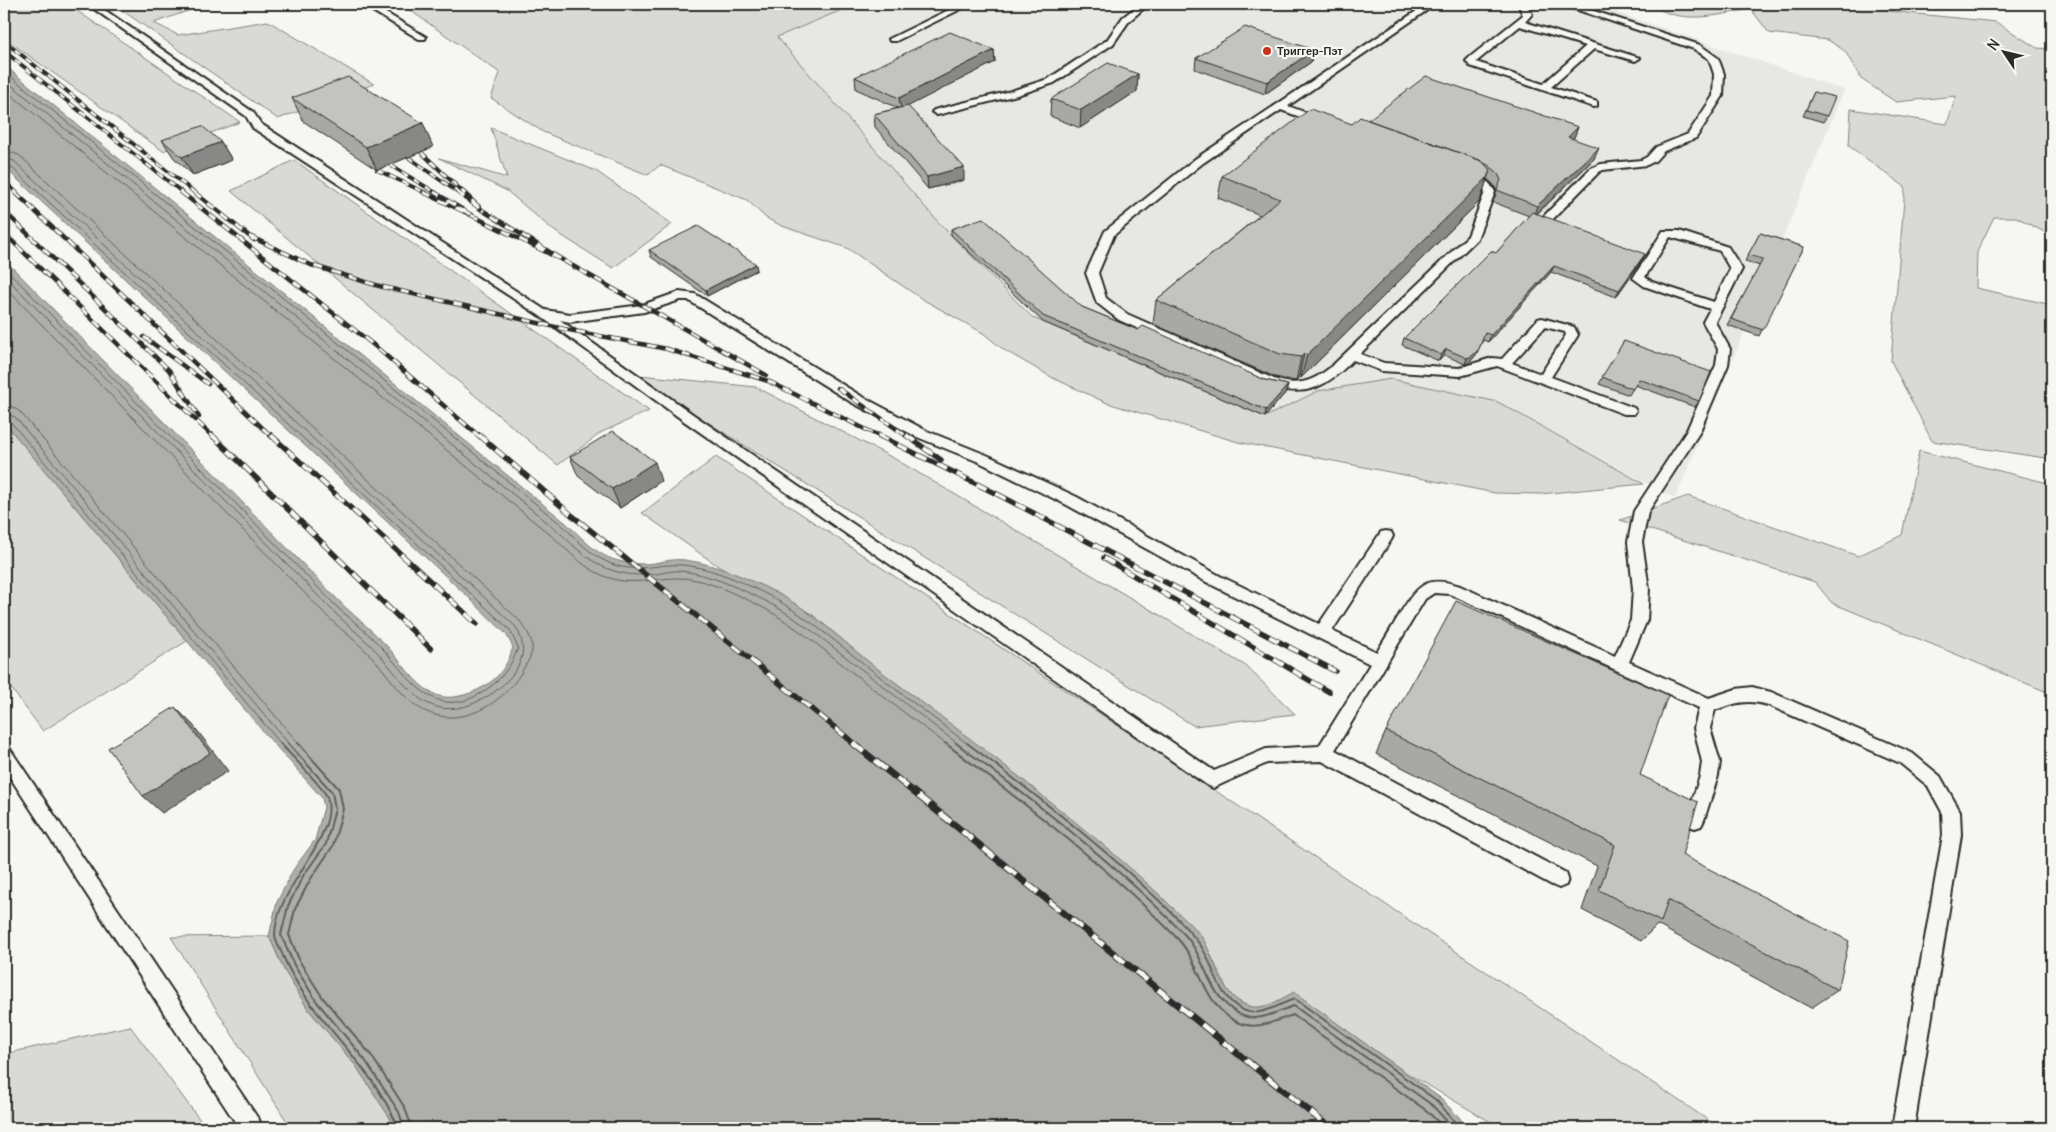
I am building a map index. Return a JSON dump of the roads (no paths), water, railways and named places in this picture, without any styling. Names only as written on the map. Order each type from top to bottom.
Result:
[{"type":"lane","points":[[91,4],[250,114],[257,126],[541,313],[630,374],[689,418],[1213,780],[1266,756],[1324,753],[1559,879]]},
{"type":"lane","points":[[365,4],[422,37]]},
{"type":"lane","points":[[893,39],[966,4]]},
{"type":"lane","points":[[937,112],[1014,93],[1051,81],[1110,42],[1126,19],[1145,4]]},
{"type":"lane","points":[[1432,4],[1199,161],[1109,233],[1092,273],[1101,300],[1123,316],[1269,382],[1287,389],[1306,388],[1324,381],[1473,237],[1490,192],[1488,187],[1480,180],[1453,170]]},
{"type":"lane","points":[[1522,4],[1528,14],[1471,61],[1478,66],[1594,104]]},
{"type":"lane","points":[[1546,220],[1595,170],[1601,167],[1643,163],[1660,149],[1692,136],[1718,96],[1719,74],[1713,58],[1697,47],[1564,4]]},
{"type":"lane","points":[[1519,23],[1635,58]]},
{"type":"lane","points":[[1544,88],[1593,45]]},
{"type":"lane","points":[[1280,106],[1335,126]]},
{"type":"lane","points":[[1619,665],[1638,620],[1641,589],[1635,542],[1642,511],[1692,433],[1722,365],[1724,349],[1709,322],[1717,307],[1736,269],[1724,249],[1679,234],[1667,233],[1639,278],[1648,284],[1717,307]]},
{"type":"lane","points":[[541,313],[570,318],[644,308],[679,296],[691,298],[856,399],[922,434],[984,459],[1072,501],[1215,580],[1379,661]]},
{"type":"lane","points":[[1504,364],[1542,322],[1570,330],[1572,336],[1544,379]]},
{"type":"lane","points":[[1352,355],[1382,367],[1460,372],[1492,362],[1504,364],[1629,411]]},
{"type":"lane","points":[[1322,632],[1386,536]]},
{"type":"lane","points":[[1324,753],[1420,594],[1428,587],[1442,585],[1708,705],[1736,696],[1752,694],[1786,705],[1906,758],[1934,781],[1951,811],[1952,835],[1903,1128]]},
{"type":"lane","points":[[1695,820],[1709,776],[1711,762],[1702,728],[1708,705]]},
{"type":"lane","points":[[4,754],[251,1128]]},
{"type":"water","points":[[4,65],[566,523],[600,553],[618,561],[630,563],[649,564],[669,560],[697,562],[731,572],[775,592],[802,608],[874,666],[984,749],[1144,880],[1200,935],[1223,983],[1235,999],[1243,1004],[1256,1007],[1276,1002],[1294,992],[1439,1097],[1467,1128],[393,1128],[390,1118],[356,1066],[308,1009],[284,970],[269,936],[277,902],[293,870],[315,840],[324,807],[322,798],[260,728],[4,422],[4,259],[344,606],[392,651],[414,678],[427,690],[442,697],[450,697],[478,690],[494,680],[504,668],[513,647],[506,634],[465,594],[4,167]]},
{"type":"railway","points":[[4,41],[195,193]]},
{"type":"railway","points":[[4,51],[183,193]]},
{"type":"railway","points":[[421,152],[464,193]]},
{"type":"railway","points":[[408,157],[459,193]]},
{"type":"railway","points":[[390,165],[436,193]]},
{"type":"railway","points":[[377,170],[426,193]]},
{"type":"railway","points":[[4,181],[17,193]]},
{"type":"railway","points":[[15,192],[272,437]]},
{"type":"railway","points":[[181,192],[376,347],[480,437]]},
{"type":"railway","points":[[194,192],[249,236]]},
{"type":"railway","points":[[423,192],[471,215]]},
{"type":"railway","points":[[434,192],[471,215]]},
{"type":"railway","points":[[457,192],[482,210]]},
{"type":"railway","points":[[463,192],[482,210]]},
{"type":"railway","points":[[482,210],[564,261]]},
{"type":"railway","points":[[4,211],[169,370],[199,417]]},
{"type":"railway","points":[[471,215],[564,261]]},
{"type":"railway","points":[[4,233],[213,437]]},
{"type":"railway","points":[[249,236],[311,265],[379,286],[564,329],[667,349],[768,381],[881,437]]},
{"type":"railway","points":[[249,236],[254,240]]},
{"type":"railway","points":[[564,261],[766,375]]},
{"type":"railway","points":[[144,337],[208,384]]},
{"type":"railway","points":[[838,388],[908,437]]},
{"type":"railway","points":[[212,435],[431,649]]},
{"type":"railway","points":[[271,435],[477,624]]},
{"type":"railway","points":[[479,435],[574,517],[855,744]]},
{"type":"railway","points":[[878,435],[999,495],[1335,671]]},
{"type":"railway","points":[[906,435],[941,460]]},
{"type":"railway","points":[[1104,558],[1329,692]]},
{"type":"railway","points":[[853,743],[1330,1128]]},
{"type":"place","name":"Триггер-Пэт","points":[[1267,51]]}]
